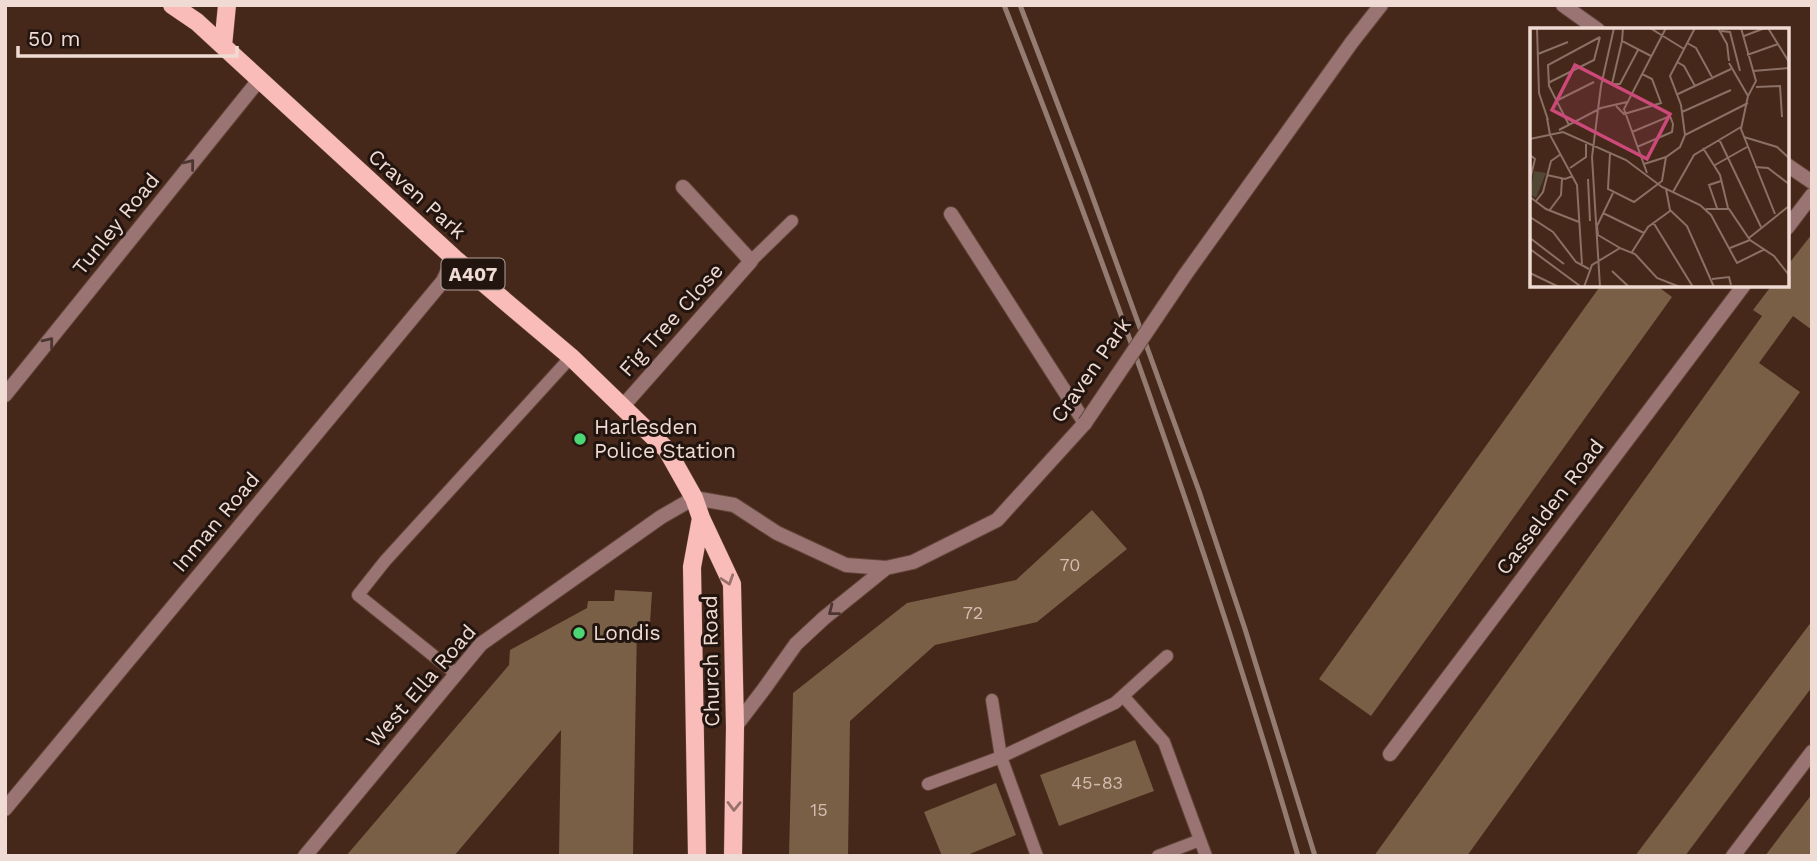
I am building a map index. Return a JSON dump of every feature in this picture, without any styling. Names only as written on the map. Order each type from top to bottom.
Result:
[{"type":"main road","name":"Craven Park","points":[[175,8],[195,5]]},
{"type":"main road","points":[[223,46],[228,5]]},
{"type":"main road","name":"Craven Park","points":[[175,8],[197,22],[454,258],[571,357],[623,406],[667,450],[694,498],[701,518]]},
{"type":"main road","name":"Church Road","points":[[701,518],[732,584],[735,727],[733,856]]},
{"type":"main road","name":"Church Road","points":[[697,856],[692,567],[701,518]]},
{"type":"street","name":"Craven Park","points":[[694,498],[734,505],[777,533],[846,565],[886,569],[914,562],[997,520],[1085,423],[1185,275],[1381,5]]},
{"type":"street","points":[[1563,5],[1595,28]]},
{"type":"street","name":"Tunley Road","points":[[5,395],[259,80]]},
{"type":"street","points":[[1789,166],[1812,182]]},
{"type":"street","name":"Fig Tree Close","points":[[623,406],[751,261],[683,187]]},
{"type":"street","points":[[1789,225],[1812,195]]},
{"type":"street","points":[[951,214],[1085,423]]},
{"type":"street","name":"Inman Road","points":[[5,809],[443,281],[454,258]]},
{"type":"street","name":"Casselden Road","points":[[1390,754],[1742,287]]},
{"type":"street","name":"West Ella Road","points":[[305,856],[481,644],[661,517],[694,498]]},
{"type":"street","points":[[735,727],[796,644],[886,569]]},
{"type":"street","points":[[1732,856],[1812,752]]},
{"type":"lane","name":"Fig Tree Close","points":[[751,261],[792,221]]},
{"type":"lane","points":[[455,673],[358,595],[385,561],[571,357]]},
{"type":"lane","points":[[928,784],[1001,757],[1115,703],[1167,656]]},
{"type":"lane","points":[[1123,695],[1164,742],[1206,856]]},
{"type":"lane","points":[[992,700],[1001,757],[1037,856]]},
{"type":"lane","points":[[1158,856],[1200,840]]},
{"type":"building","points":[[1812,234],[1812,330],[1793,316],[1759,363],[1800,392],[1467,856],[1374,856],[1762,316],[1753,310],[1770,287],[1789,287],[1789,263]]},
{"type":"building","points":[[1600,287],[1659,287],[1672,297],[1371,716],[1319,679]]},
{"type":"building","points":[[1092,510],[1127,549],[1037,622],[935,645],[850,721],[848,856],[789,856],[793,693],[907,603],[1016,580]]},
{"type":"building","points":[[615,590],[652,592],[650,623],[637,623],[633,856],[559,856],[561,730],[454,856],[346,856],[509,665],[510,650],[587,608],[588,601],[614,601]]},
{"type":"building","points":[[1812,621],[1812,687],[1685,856],[1635,856]]},
{"type":"building","points":[[1135,740],[1154,791],[1059,826],[1040,775]]},
{"type":"building","points":[[996,783],[1016,835],[965,856],[942,856],[924,812]]},
{"type":"building","points":[[1812,794],[1812,856],[1765,856]]},
{"type":"railway","points":[[1004,5],[1085,215],[1161,427],[1232,641],[1298,856]]},
{"type":"railway","points":[[1020,5],[1199,491],[1315,856]]},
{"type":"place","name":"Harlesden Police Station","points":[[580,439]]},
{"type":"place","name":"Londis","points":[[579,633]]}]
